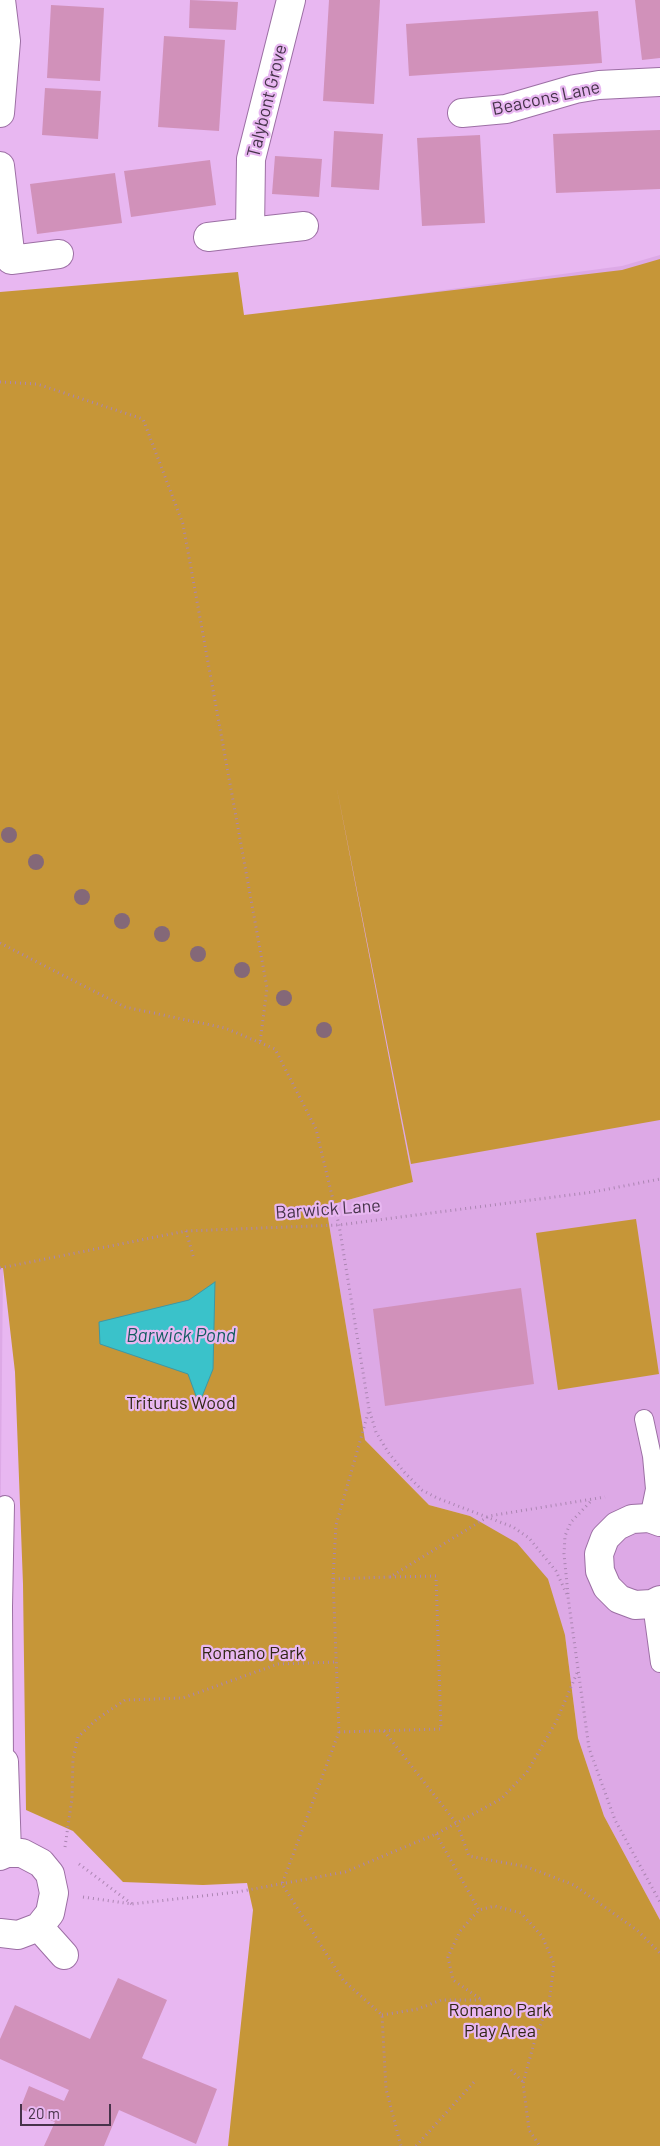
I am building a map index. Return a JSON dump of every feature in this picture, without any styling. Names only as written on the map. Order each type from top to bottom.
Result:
[{"type":"street","points":[[0,113],[6,40],[1,0]]},
{"type":"street","name":"Talybont Grove","points":[[250,232],[252,160],[291,0]]},
{"type":"street","name":"Beacons Lane","points":[[462,114],[506,109],[575,89],[599,85],[660,82]]},
{"type":"street","points":[[0,166],[11,260],[59,254]]},
{"type":"street","points":[[208,237],[304,226]]},
{"type":"street","points":[[656,1520],[632,1519],[617,1526],[605,1538],[599,1554],[600,1571],[607,1587],[619,1598],[635,1605],[656,1602]]},
{"type":"street","points":[[0,1933],[18,1936],[39,1927],[50,1913],[54,1893],[50,1874],[41,1863],[22,1853],[4,1854],[4,1762]]},
{"type":"street","points":[[39,1927],[64,1955]]},
{"type":"lane","points":[[644,1420],[652,1456],[656,1520]]},
{"type":"lane","points":[[4,1762],[1,1733],[5,1505]]},
{"type":"lane","points":[[656,1602],[660,1663]]},
{"type":"path","points":[[0,382],[37,384],[143,419],[183,524],[267,988],[260,1043]]},
{"type":"path","points":[[0,943],[125,1007],[225,1028],[275,1049],[316,1129],[339,1225],[369,1409],[376,1432],[405,1474],[422,1490],[437,1498],[489,1516],[513,1527],[529,1538],[556,1572],[568,1597],[589,1748],[600,1783],[615,1820],[660,1902]]},
{"type":"path","name":"Barwick Lane","points":[[0,1268],[186,1231],[339,1225],[593,1192],[660,1179]]},
{"type":"path","points":[[186,1231],[194,1260]]},
{"type":"path","points":[[282,1884],[339,1732],[333,1579],[336,1525],[369,1409]]},
{"type":"path","points":[[390,1577],[489,1516],[610,1496]]},
{"type":"path","points":[[333,1579],[436,1576],[441,1729],[339,1732]]},
{"type":"path","points":[[64,1855],[72,1798],[73,1758],[78,1737],[97,1718],[125,1700],[183,1698],[278,1664],[336,1662]]},
{"type":"path","points":[[54,1893],[132,1904],[237,1892],[345,1872],[436,1834],[501,1800],[527,1772],[556,1722],[577,1672]]},
{"type":"path","points":[[384,1731],[457,1824],[469,1856],[527,1867],[574,1885],[638,1930],[660,1952]]},
{"type":"path","points":[[436,1834],[479,1910]]},
{"type":"path","points":[[282,1884],[343,1980],[382,2015],[386,2089],[401,2146]]},
{"type":"path","points":[[382,2015],[418,2009],[441,2000],[482,2000],[453,1980],[448,1957],[460,1931],[479,1910],[494,1906],[521,1913],[542,1936],[554,1964],[549,2002],[536,2036],[523,2083],[529,2130],[540,2146]]},
{"type":"path","points":[[512,2070],[523,2083]]},
{"type":"path","points":[[416,2146],[475,2081]]},
{"type":"shaded area","points":[[660,255],[660,1920],[604,1816],[578,1738],[565,1635],[470,1516],[429,1505],[365,1440],[326,1206],[413,1182],[244,317],[622,266]]},
{"type":"shaded area","points":[[3,1267],[0,1576],[0,1268]]},
{"type":"green space","name":"Romano Park","points":[[660,259],[660,1120],[411,1164],[336,784],[413,1182],[326,1206],[365,1440],[429,1505],[470,1516],[517,1543],[548,1579],[565,1635],[578,1738],[604,1816],[660,1920],[660,2146],[228,2146],[253,1910],[247,1883],[203,1885],[123,1882],[73,1831],[26,1810],[23,1584],[15,1372],[3,1268],[0,1268],[0,292],[238,272],[244,315],[622,270]]},
{"type":"green space","points":[[636,1219],[659,1374],[558,1390],[536,1233]]},
{"type":"water","name":"Barwick Pond","points":[[215,1282],[213,1369],[199,1404],[188,1374],[100,1344],[99,1322],[189,1300]]},
{"type":"building","points":[[190,0],[238,2],[236,30],[189,28]]},
{"type":"building","points":[[329,0],[380,0],[374,104],[323,101]]},
{"type":"building","points":[[635,0],[660,0],[660,58],[642,60]]},
{"type":"building","points":[[51,5],[104,8],[100,81],[47,78]]},
{"type":"building","points":[[598,11],[602,63],[409,76],[406,24]]},
{"type":"building","points":[[164,36],[225,40],[219,131],[158,127]]},
{"type":"building","points":[[45,88],[101,91],[98,139],[42,135]]},
{"type":"building","points":[[660,130],[660,189],[556,193],[553,134]]},
{"type":"building","points":[[334,131],[383,134],[379,190],[331,187]]},
{"type":"building","points":[[480,135],[485,223],[422,226],[417,138]]},
{"type":"building","points":[[275,156],[322,159],[319,197],[272,194]]},
{"type":"building","points":[[210,160],[216,205],[131,217],[124,171]]},
{"type":"building","points":[[115,173],[122,223],[37,234],[30,184]]},
{"type":"building","points":[[521,1288],[534,1384],[385,1406],[373,1309]]},
{"type":"building","points":[[118,1978],[167,2000],[142,2058],[217,2089],[196,2144],[119,2110],[104,2146],[44,2146],[55,2122],[20,2109],[29,2086],[64,2101],[69,2090],[0,2059],[0,2039],[15,2005],[90,2039]]},
{"type":"park label","name":"Triturus Wood","points":[[181,1403]]},
{"type":"park label","name":"Romano Park Play Area","points":[[500,2020]]}]
